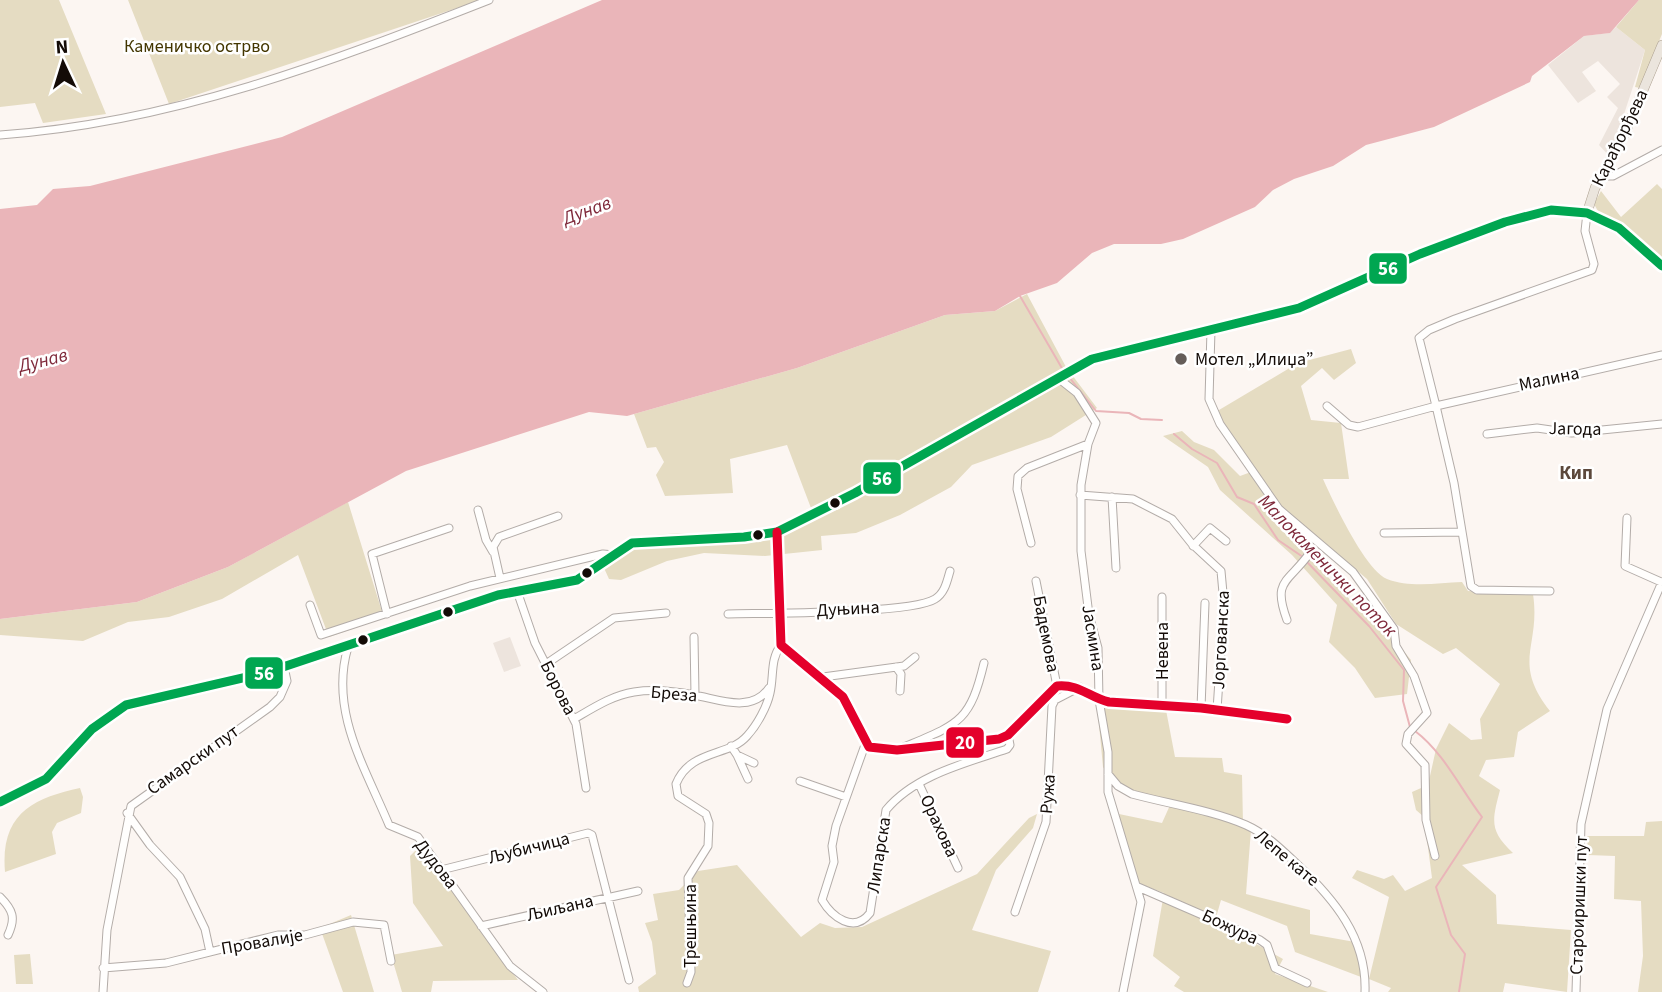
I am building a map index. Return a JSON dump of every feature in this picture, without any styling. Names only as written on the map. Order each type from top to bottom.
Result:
[{"type":"main road","name":"Карађорђева","points":[[1587,212],[1601,176],[1626,131],[1662,45]]},
{"type":"main road","points":[[0,802],[46,779],[92,729],[126,705],[268,672],[478,601],[577,580],[638,542],[744,537],[777,532],[855,493],[1073,369],[1112,352],[1299,308],[1442,244],[1513,219],[1551,210],[1587,212],[1619,228],[1662,267]]},
{"type":"street","points":[[0,135],[45,132],[164,111],[247,88],[489,0]]},
{"type":"street","points":[[1601,176],[1613,176],[1662,150]]},
{"type":"street","points":[[1550,591],[1474,588],[1470,582],[1454,483],[1419,338],[1446,322],[1592,270],[1594,264],[1585,231],[1587,212]]},
{"type":"street","points":[[1211,330],[1209,399],[1220,424],[1279,509],[1353,572],[1394,629],[1396,646],[1414,676],[1427,706],[1427,713],[1408,734],[1406,744],[1425,765],[1425,804],[1435,856]]},
{"type":"street","name":"Малина","points":[[1327,406],[1349,425],[1358,427],[1436,406],[1662,355]]},
{"type":"street","name":"Јасмина","points":[[1060,376],[1095,416],[1096,425],[1088,444],[1080,495],[1081,551],[1089,615],[1098,648],[1099,700],[1108,752],[1110,803],[1118,821],[1130,872],[1138,887],[1141,909],[1123,992]]},
{"type":"street","name":"Јагода","points":[[1487,434],[1537,428],[1573,433],[1662,424]]},
{"type":"street","points":[[1031,543],[1017,489],[1018,476],[1027,468],[1088,444]]},
{"type":"street","name":"Јоргованска","points":[[1080,495],[1133,499],[1172,519],[1193,546],[1223,575],[1217,710]]},
{"type":"street","points":[[1112,497],[1116,568]]},
{"type":"street","points":[[478,510],[486,540],[494,552]]},
{"type":"street","points":[[500,578],[494,542],[502,533],[558,516]]},
{"type":"street","points":[[1627,519],[1625,566],[1662,582]]},
{"type":"street","points":[[387,614],[372,554],[449,528]]},
{"type":"street","points":[[1193,546],[1210,528],[1226,541]]},
{"type":"street","points":[[1287,620],[1279,594],[1282,584],[1305,559],[1305,531]]},
{"type":"street","name":"Трешњина","points":[[687,983],[691,972],[688,878],[708,846],[709,823],[706,814],[678,796],[676,784],[699,758],[731,746],[751,730],[763,710],[771,684],[775,654],[781,645],[777,532]]},
{"type":"street","points":[[1384,533],[1462,532]]},
{"type":"street","points":[[310,605],[321,635],[500,578],[603,554],[614,555]]},
{"type":"street","name":"Дуњина","points":[[728,614],[894,607],[928,602],[942,592],[950,571]]},
{"type":"street","name":"Бадемова","points":[[1036,581],[1057,686]]},
{"type":"street","name":"Староиришки пут","points":[[1576,992],[1581,824],[1607,709],[1662,582]]},
{"type":"street","name":"Борова","points":[[517,591],[527,625],[574,719],[586,788]]},
{"type":"street","name":"Невена","points":[[1161,597],[1162,705]]},
{"type":"street","points":[[1201,708],[1205,603]]},
{"type":"street","points":[[546,664],[607,621],[621,616],[666,613]]},
{"type":"street","points":[[694,637],[695,695]]},
{"type":"street","points":[[781,645],[789,655],[823,677],[849,706],[865,745],[874,749],[897,750],[971,744],[1008,735],[1057,686],[1080,687],[1099,700],[1201,708],[1287,719]]},
{"type":"street","name":"Дудова","points":[[348,647],[341,677],[344,712],[388,825],[418,837],[517,973],[543,992]]},
{"type":"street","points":[[823,677],[896,667],[915,657]]},
{"type":"street","points":[[897,750],[960,720],[973,702],[984,663]]},
{"type":"street","name":"Самарски пут","points":[[127,813],[141,797],[270,706],[284,690],[287,681],[284,667]]},
{"type":"street","points":[[896,667],[901,674],[900,691]]},
{"type":"street","name":"Бреза","points":[[574,719],[614,698],[634,692],[695,695],[736,704],[762,697],[771,684]]},
{"type":"street","name":"Ружа","points":[[1015,912],[1046,822],[1052,706],[1055,700],[1080,687]]},
{"type":"street","name":"Липарска","points":[[865,745],[836,826],[832,846],[834,862],[822,900],[836,918],[860,922],[870,913],[886,810],[919,783],[976,758],[1007,749],[1010,746],[1008,735]]},
{"type":"street","points":[[731,746],[748,779]]},
{"type":"street","points":[[737,755],[754,762]]},
{"type":"street","name":"Лепе кате","points":[[1107,773],[1118,786],[1132,794],[1244,824],[1281,848],[1324,889],[1349,924],[1360,955],[1365,992]]},
{"type":"street","points":[[800,781],[846,797]]},
{"type":"street","name":"Орахова","points":[[919,783],[958,868]]},
{"type":"street","points":[[127,813],[150,845],[180,877],[205,929],[210,952]]},
{"type":"street","points":[[103,992],[107,930],[127,813]]},
{"type":"street","name":"Љубичица","points":[[441,870],[588,833],[594,839],[608,897]]},
{"type":"street","name":"Божура","points":[[1138,887],[1260,940],[1267,945],[1275,968],[1307,983]]},
{"type":"street","name":"Љиљана","points":[[481,926],[638,891]]},
{"type":"street","points":[[0,897],[13,912],[14,921],[8,935]]},
{"type":"street","points":[[608,897],[629,980]]},
{"type":"street","name":"Провалије","points":[[103,968],[166,963],[278,935],[305,935],[363,922],[384,925],[391,961]]},
{"type":"shaded area","points":[[1616,27],[1645,50],[1610,157],[1599,145],[1618,108],[1607,97],[1620,84],[1598,61],[1582,72],[1596,91],[1578,103],[1548,65],[1584,36],[1609,33]]},
{"type":"shaded area","points":[[510,637],[521,666],[504,672],[493,643]]},
{"type":"green space","points":[[0,0],[59,0],[106,114],[43,123],[35,103],[0,107]]},
{"type":"green space","name":"Каменичко острво","points":[[128,0],[481,0],[169,104]]},
{"type":"green space","points":[[1639,0],[1662,0],[1662,34],[1640,88],[1635,87],[1645,50],[1616,27]]},
{"type":"green space","points":[[1657,184],[1662,189],[1662,262],[1621,225],[1599,213],[1594,204],[1601,191],[1621,217]]},
{"type":"green space","points":[[1027,294],[1066,367],[1097,408],[1051,437],[972,465],[951,487],[900,515],[856,533],[821,536],[822,550],[765,556],[704,553],[667,561],[621,580],[609,579],[604,568],[614,557],[610,551],[638,540],[678,533],[754,533],[791,521],[811,508],[787,445],[730,459],[733,493],[665,496],[656,475],[664,462],[656,447],[647,448],[634,414],[797,368],[945,315],[995,311]]},
{"type":"green space","points":[[1351,349],[1356,363],[1334,380],[1322,368],[1301,386],[1311,420],[1341,423],[1349,479],[1323,479],[1350,534],[1369,563],[1378,573],[1396,582],[1462,582],[1468,591],[1533,594],[1534,628],[1530,666],[1538,694],[1550,711],[1518,732],[1514,757],[1486,760],[1479,776],[1500,790],[1494,825],[1500,838],[1513,853],[1462,865],[1496,895],[1497,924],[1571,930],[1567,992],[1505,983],[1503,992],[1388,992],[1391,988],[1369,979],[1389,897],[1352,878],[1357,870],[1384,879],[1393,875],[1405,891],[1432,878],[1424,817],[1416,810],[1412,792],[1428,785],[1436,749],[1449,723],[1471,740],[1482,739],[1480,719],[1500,684],[1456,648],[1443,654],[1396,624],[1367,579],[1282,507],[1220,419],[1219,410],[1298,363]]},
{"type":"green space","points":[[1182,431],[1194,442],[1214,450],[1240,476],[1251,472],[1275,510],[1272,520],[1363,613],[1380,622],[1411,660],[1407,694],[1375,698],[1355,668],[1329,642],[1337,605],[1292,555],[1220,490],[1208,467],[1163,436]]},
{"type":"green space","points":[[348,502],[384,618],[329,637],[298,555],[222,599],[169,617],[128,622],[83,641],[0,635],[0,619],[137,602],[228,567]]},
{"type":"green space","points":[[1097,703],[1166,710],[1175,757],[1222,758],[1224,772],[1242,775],[1243,824],[1251,830],[1246,894],[1310,910],[1310,934],[1355,942],[1363,966],[1361,977],[1295,952],[1287,926],[1221,900],[1215,921],[1283,959],[1275,974],[1328,992],[1184,992],[1174,986],[1180,977],[1153,956],[1164,893],[1140,884],[1129,863],[1119,814],[1162,823],[1171,803],[1115,784],[1103,767]]},
{"type":"green space","points":[[80,788],[83,797],[81,813],[57,823],[52,832],[56,854],[5,872],[8,835],[14,822],[35,803]]},
{"type":"green space","points":[[1037,814],[1033,828],[996,870],[972,930],[1051,951],[1038,992],[639,992],[638,987],[656,974],[652,942],[645,923],[658,920],[653,894],[679,890],[698,871],[737,865],[801,937],[820,923],[835,928],[862,927],[977,874],[1029,818]]},
{"type":"green space","points":[[1662,821],[1662,992],[1638,992],[1643,956],[1641,901],[1614,899],[1615,856],[1588,855],[1587,836],[1644,836],[1646,822]]},
{"type":"green space","points":[[419,847],[518,980],[433,981],[431,992],[402,992],[391,955],[443,946],[413,903],[410,856]]},
{"type":"green space","points":[[351,915],[374,992],[343,992],[320,928]]},
{"type":"green space","points":[[30,954],[33,984],[16,984],[14,955]]},
{"type":"water","name":"Дунав","points":[[602,0],[1639,0],[1610,33],[1584,36],[1532,76],[1530,82],[1434,127],[1366,145],[1333,166],[1294,179],[1273,190],[1255,207],[1183,239],[1161,244],[1114,244],[1092,253],[1057,283],[1020,296],[995,311],[945,315],[797,368],[627,416],[589,412],[406,471],[228,567],[137,602],[0,619],[0,209],[37,205],[53,189],[90,186],[282,137]]},
{"type":"waterway","name":"Малокаменички поток","points":[[1020,296],[1063,370]]},
{"type":"waterway","name":"Малокаменички поток","points":[[1069,377],[1096,411],[1129,413],[1141,419],[1162,420]]},
{"type":"waterway","name":"Малокаменички поток","points":[[1174,434],[1192,449],[1217,463],[1237,497],[1254,504],[1278,540],[1303,557]]},
{"type":"waterway","name":"Малокаменички поток","points":[[1307,562],[1369,626],[1404,670],[1403,701],[1410,727]]},
{"type":"waterway","name":"Малокаменички поток","points":[[1415,731],[1443,760],[1482,817],[1436,887],[1451,935],[1465,954],[1459,992]]},
{"type":"transit line","name":"56","points":[[0,802],[46,779],[92,729],[126,705],[268,672],[498,595],[577,580],[632,543],[744,537],[777,532],[855,493],[1092,359],[1299,308],[1420,254],[1505,222],[1551,210],[1587,213],[1619,228],[1662,266]]},
{"type":"transit line","name":"20","points":[[777,532],[781,645],[843,697],[869,747],[897,750],[999,739],[1008,735],[1057,686],[1072,687],[1109,702],[1201,708],[1287,719]]},
{"type":"place","name":"Мотел „Илиџа”","points":[[1181,359]]},
{"type":"district","name":"Кип","points":[[1576,473]]}]
